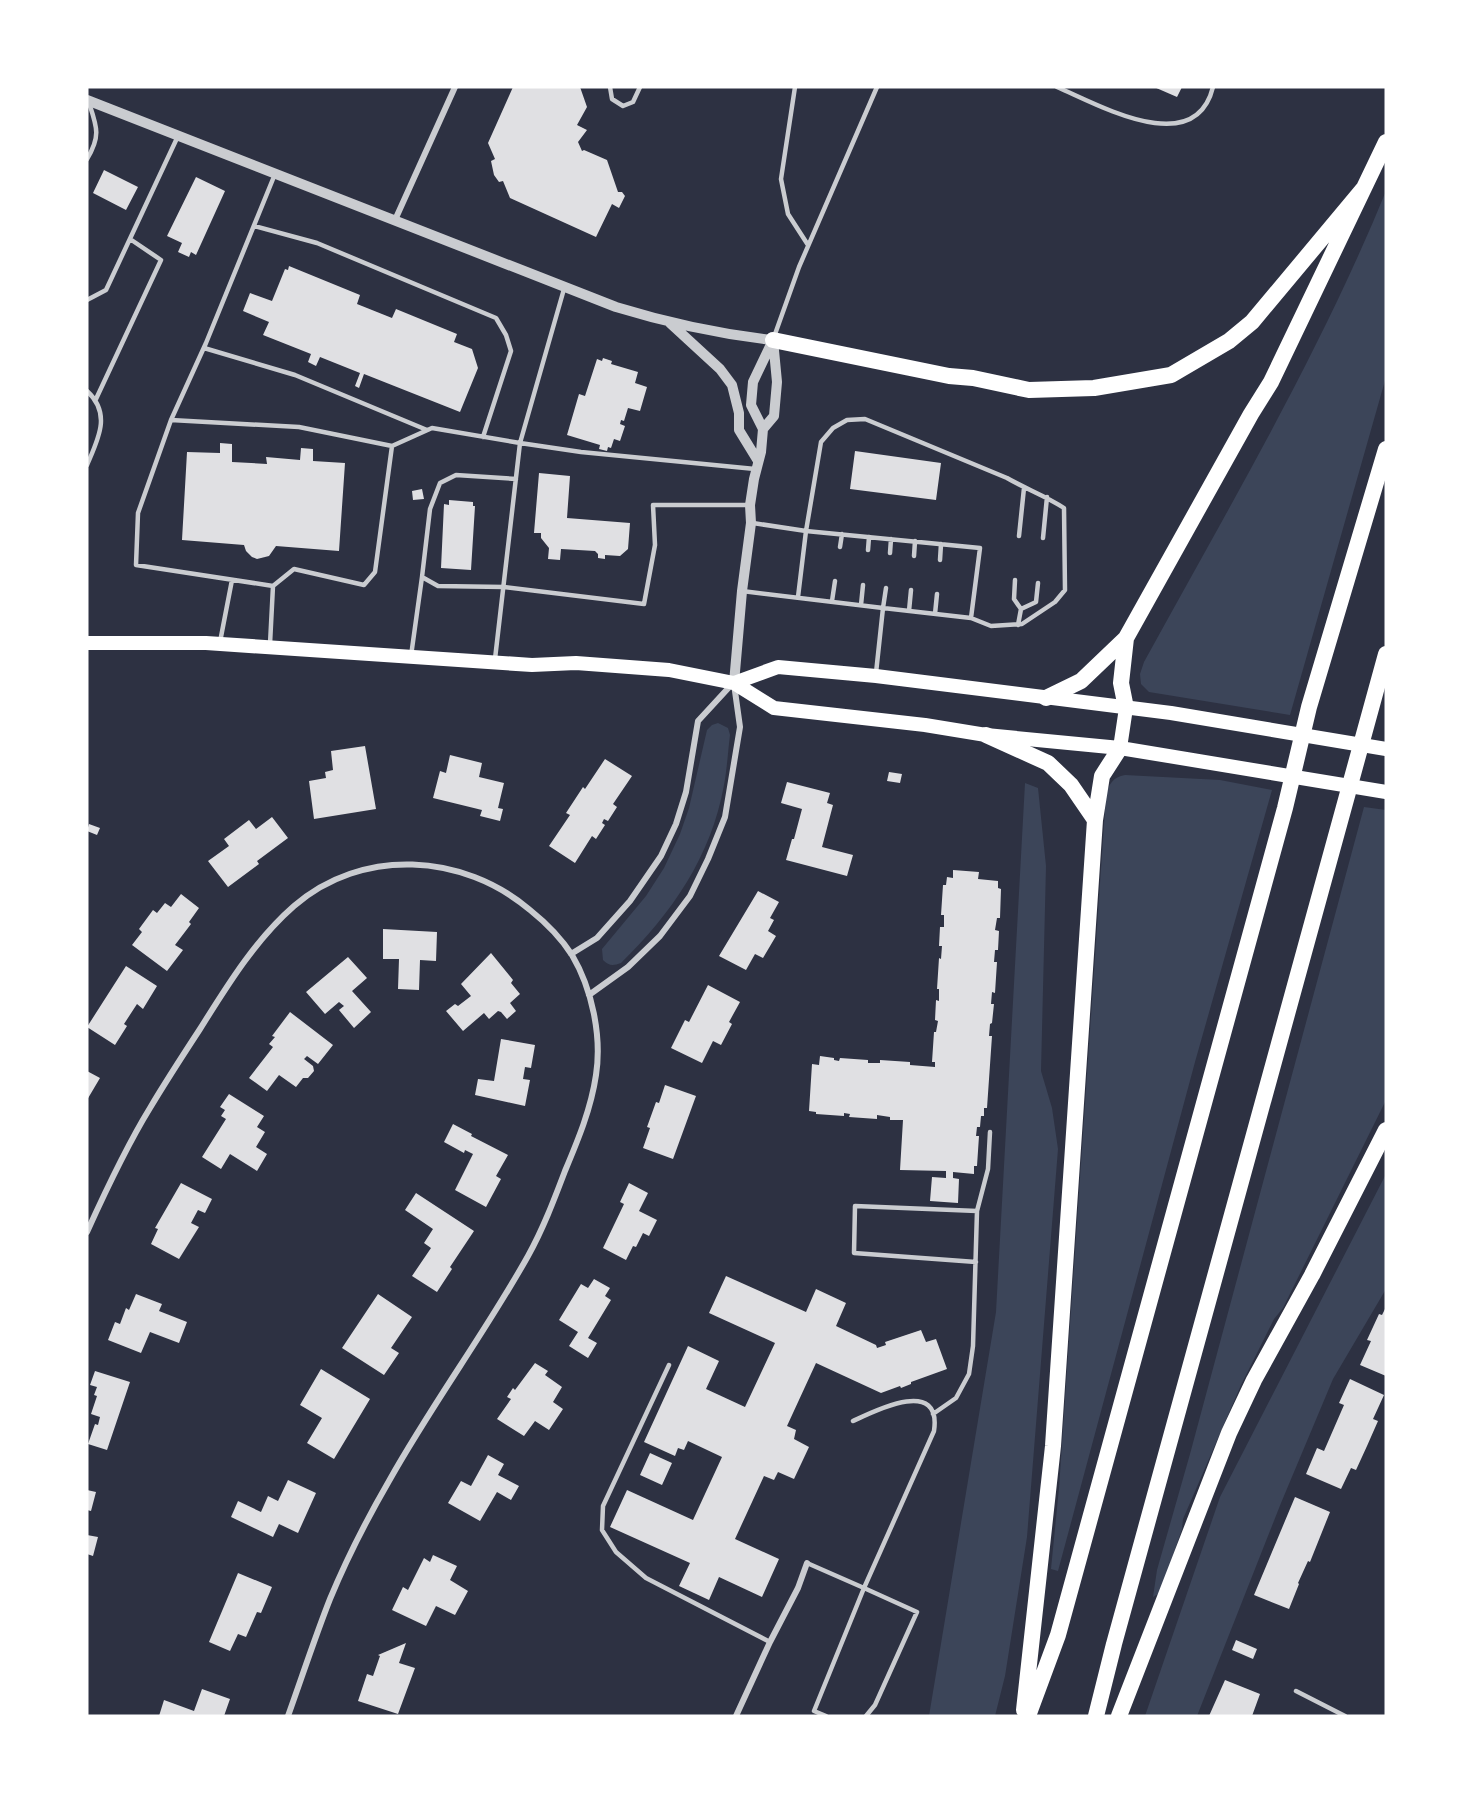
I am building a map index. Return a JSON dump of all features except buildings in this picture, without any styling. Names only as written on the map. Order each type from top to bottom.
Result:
[{"type":"highway","points":[[1046,698],[1081,681],[1126,638],[1271,382],[1386,142]]},
{"type":"highway","points":[[773,340],[1029,390],[1094,388],[1171,375],[1229,341],[1252,322],[1364,188]]},
{"type":"highway","points":[[1028,1716],[1058,1635],[1285,808],[1309,707],[1386,449]]},
{"type":"highway","points":[[1126,638],[1121,683],[1126,708]]},
{"type":"highway","points":[[1096,1716],[1386,654]]},
{"type":"highway","points":[[987,735],[1048,763],[1071,785],[1095,820]]},
{"type":"highway","points":[[1023,1716],[1053,1446],[1095,820],[1102,776],[1120,748]]},
{"type":"highway","points":[[1119,1716],[1229,1433],[1254,1380],[1312,1275],[1386,1130]]},
{"type":"main road","points":[[87,643],[219,644],[495,662],[576,663],[658,669],[734,683],[774,708],[925,725],[987,735],[1120,748],[1386,792]]},
{"type":"main road","points":[[734,683],[778,667],[876,676],[1126,708],[1386,749]]},
{"type":"main road","points":[[1120,748],[1126,708]]},
{"type":"street","points":[[395,220],[455,87]]},
{"type":"street","points":[[88,100],[616,307],[726,335],[773,340]]},
{"type":"street","points":[[669,322],[720,369],[732,385],[739,413],[739,430],[757,465]]},
{"type":"street","points":[[589,995],[627,967],[660,936],[690,896],[708,860],[725,817],[740,727],[734,683],[751,523],[750,505],[763,429],[774,416],[777,382],[773,340]]},
{"type":"street","points":[[763,429],[751,405],[753,382],[773,340]]},
{"type":"street","points":[[571,954],[597,938],[630,901],[661,856],[676,824],[686,792],[698,721],[734,683]]},
{"type":"street","points":[[87,1232],[113,1176],[149,1110],[224,992],[264,936],[294,906],[327,884],[346,876],[395,865],[432,866],[468,873],[502,888],[531,910],[571,954],[589,995],[598,1050],[596,1074],[583,1126],[546,1220],[519,1271],[420,1426],[356,1542],[329,1601],[288,1716]]},
{"type":"street","points":[[736,1716],[798,1588],[807,1563]]},
{"type":"lane","points":[[610,87],[612,99],[623,106],[633,102],[640,87]]},
{"type":"lane","points":[[795,87],[781,179],[788,214],[808,245]]},
{"type":"lane","points":[[773,340],[789,291],[877,87]]},
{"type":"lane","points":[[1057,87],[1132,120],[1170,125],[1196,117],[1210,96],[1213,87]]},
{"type":"lane","points":[[87,159],[95,146],[98,130],[88,100]]},
{"type":"lane","points":[[87,300],[106,291],[178,136]]},
{"type":"lane","points":[[275,174],[204,348],[171,420],[138,513],[136,565],[273,586],[294,569],[364,585],[375,572],[392,446]]},
{"type":"lane","points":[[254,226],[317,243],[496,318],[506,335],[511,351],[483,437]]},
{"type":"lane","points":[[96,399],[161,260],[130,239]]},
{"type":"lane","points":[[495,662],[520,443],[564,288]]},
{"type":"lane","points":[[204,348],[295,375],[427,430]]},
{"type":"lane","points":[[87,391],[96,399],[100,411],[101,434],[87,465]]},
{"type":"lane","points":[[742,591],[970,618],[991,626],[1018,625],[1055,602],[1065,590],[1064,508],[1047,497],[1007,478],[865,418],[847,420],[833,428],[821,442],[798,597]]},
{"type":"lane","points":[[171,420],[299,427],[392,446],[432,428],[581,452],[757,465]]},
{"type":"lane","points":[[411,656],[430,509],[440,483],[456,475],[516,479]]},
{"type":"lane","points":[[1020,536],[1024,488]]},
{"type":"lane","points":[[1043,538],[1047,497]]},
{"type":"lane","points":[[422,577],[438,586],[504,587],[644,604],[655,544],[653,505],[750,505]]},
{"type":"lane","points":[[751,523],[806,531],[980,548],[970,618]]},
{"type":"lane","points":[[840,547],[842,534]]},
{"type":"lane","points":[[868,550],[869,537]]},
{"type":"lane","points":[[890,553],[891,539]]},
{"type":"lane","points":[[914,556],[915,541]]},
{"type":"lane","points":[[940,560],[941,544]]},
{"type":"lane","points":[[219,644],[232,580]]},
{"type":"lane","points":[[1015,580],[1014,598],[1021,609],[1018,625]]},
{"type":"lane","points":[[832,601],[835,581]]},
{"type":"lane","points":[[1021,609],[1036,602],[1038,583]]},
{"type":"lane","points":[[861,605],[863,585]]},
{"type":"lane","points":[[270,647],[273,586]]},
{"type":"lane","points":[[876,676],[886,588]]},
{"type":"lane","points":[[909,611],[911,590]]},
{"type":"lane","points":[[935,614],[936,594]]},
{"type":"lane","points":[[933,1414],[956,1398],[969,1374],[973,1346],[977,1211],[988,1170],[990,1132]]},
{"type":"lane","points":[[976,1262],[854,1253],[855,1206],[977,1211]]},
{"type":"lane","points":[[669,1365],[603,1506],[602,1530],[616,1552],[646,1578],[770,1642]]},
{"type":"lane","points":[[826,1716],[814,1711],[864,1588],[934,1431],[935,1423],[933,1414],[922,1402],[909,1401],[889,1405],[853,1421]]},
{"type":"lane","points":[[807,1563],[917,1612],[875,1705],[866,1716]]},
{"type":"lane","points":[[1296,1691],[1344,1716]]},
{"type":"shaded area","points":[[1386,191],[1386,377],[1290,715],[1149,692],[1141,684],[1140,674],[1144,662],[1272,430],[1332,312]]},
{"type":"shaded area","points":[[718,723],[728,728],[730,735],[724,785],[710,836],[699,860],[673,904],[621,963],[609,964],[603,960],[602,949],[646,896],[664,868],[689,808],[707,730]]},
{"type":"shaded area","points":[[1125,775],[1220,780],[1272,790],[1195,1062],[1058,1571],[1051,1569],[1059,1488],[1106,795],[1112,782],[1117,777]]},
{"type":"shaded area","points":[[1025,783],[1038,788],[1046,866],[1041,1071],[1052,1108],[1058,1149],[1027,1537],[1005,1676],[995,1716],[929,1716],[996,1312]]},
{"type":"shaded area","points":[[1364,807],[1386,810],[1386,1100],[1283,1308],[1274,1319],[1241,1385],[1183,1519],[1182,1529],[1160,1593],[1153,1597],[1157,1570]]},
{"type":"shaded area","points":[[1386,1174],[1386,1289],[1333,1379],[1281,1503],[1197,1716],[1145,1716],[1220,1497]]}]
